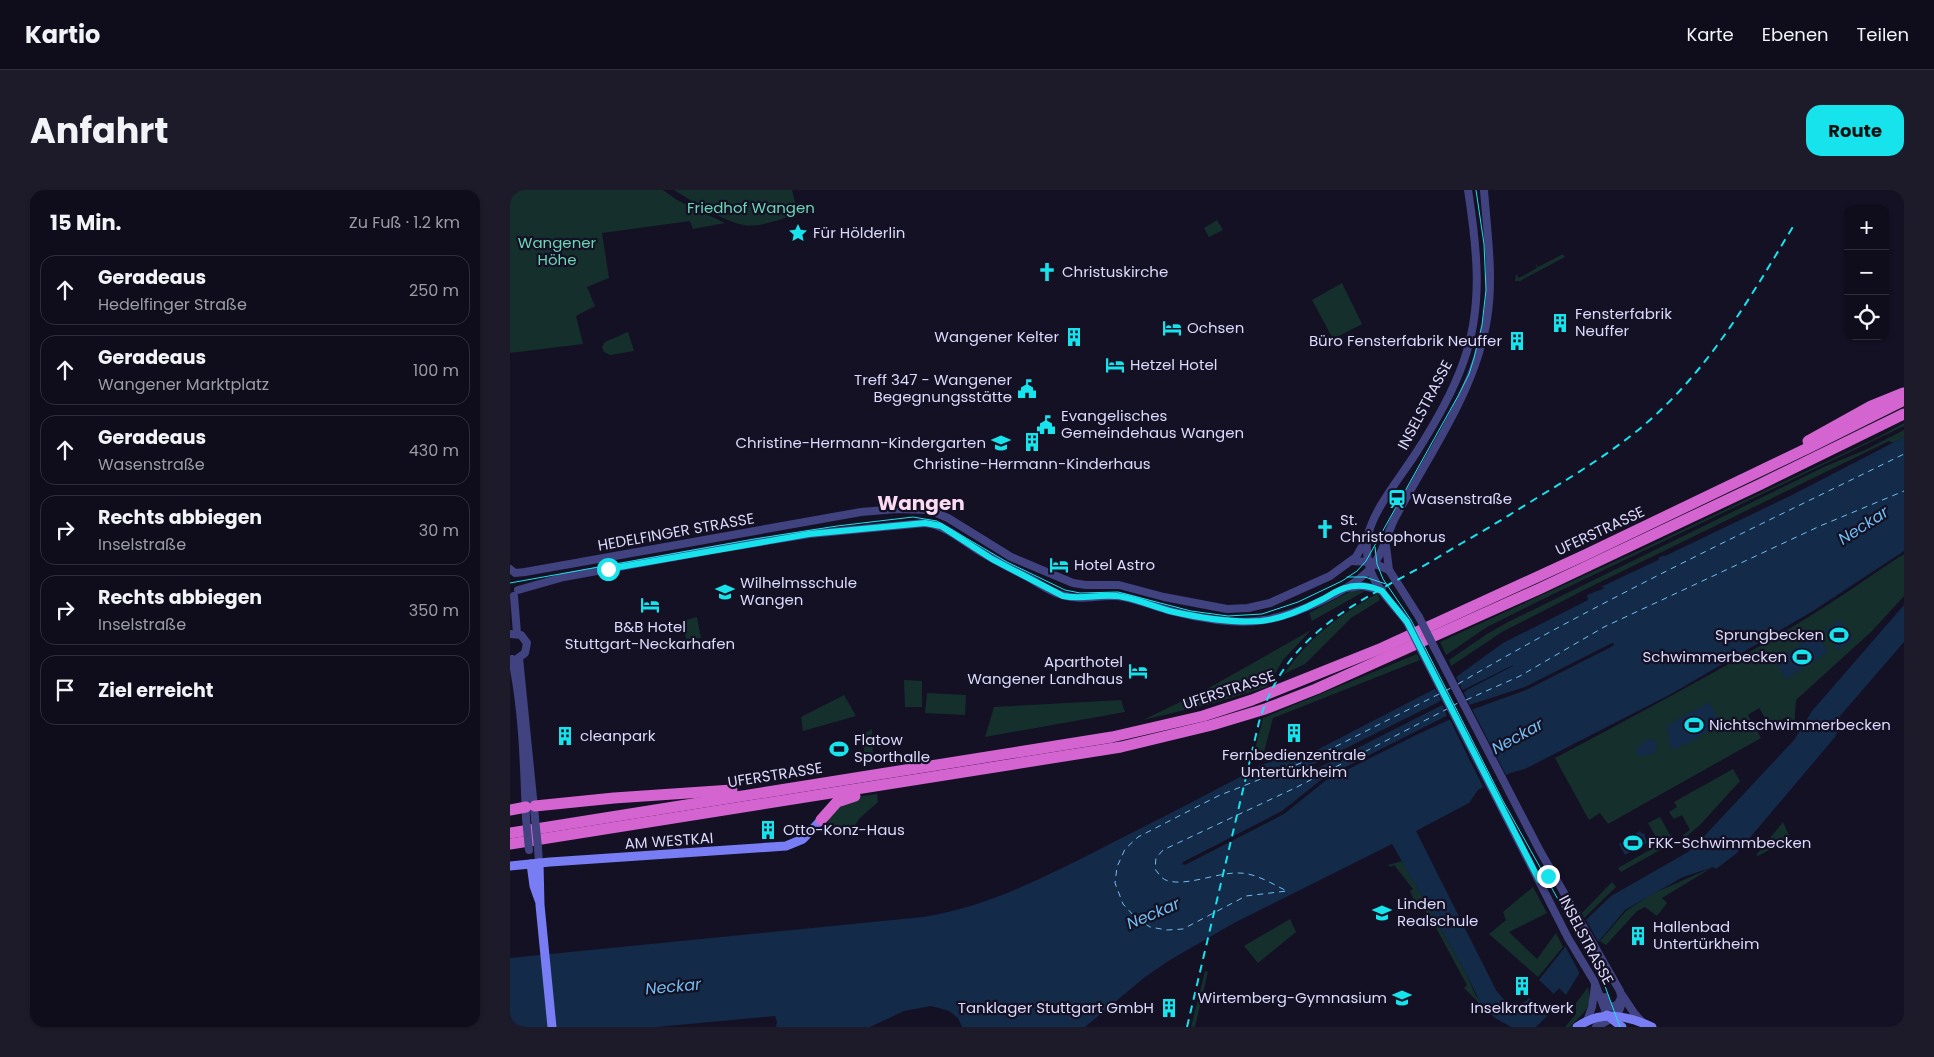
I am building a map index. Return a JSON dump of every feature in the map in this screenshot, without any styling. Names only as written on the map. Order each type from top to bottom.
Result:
[{"type":"highway","points":[[1781,462],[1792,450],[1839,423],[1871,406],[1904,392]]},
{"type":"highway","name":"UFERSTRASSE","points":[[510,833],[1112,737],[1176,723],[1235,705],[1299,683],[1382,648],[1781,462],[1904,400]]},
{"type":"highway","name":"UFERSTRASSE","points":[[510,844],[1121,747],[1212,725],[1265,709],[1324,685],[1539,589],[1759,486],[1904,414]]},
{"type":"highway","points":[[821,820],[837,802],[860,795],[866,788]]},
{"type":"highway","points":[[510,810],[530,812],[614,798],[743,789],[753,793]]},
{"type":"main road","name":"AM WESTKAI","points":[[510,866],[780,847],[797,843],[810,833],[821,820]]},
{"type":"main road","points":[[535,863],[552,1027]]},
{"type":"main road","points":[[1610,1019],[1618,1027]]},
{"type":"main road","points":[[1610,1019],[1622,1027]]},
{"type":"main road","points":[[1577,1027],[1587,1021],[1610,1019],[1647,1025]]},
{"type":"street","name":"INSELSTRASSE","points":[[1468,190],[1478,269],[1478,293],[1470,341],[1454,385],[1416,452],[1391,490],[1369,534],[1367,546],[1371,565],[1382,591],[1407,622],[1568,938],[1594,981],[1610,1019]]},
{"type":"street","name":"INSELSTRASSE","points":[[1484,190],[1491,286],[1485,333],[1474,369],[1461,398],[1388,533],[1386,554],[1389,570],[1419,617],[1501,778],[1581,923],[1621,993],[1634,1013],[1647,1025]]},
{"type":"street","name":"HEDELFINGER STRASSE","points":[[513,571],[848,514],[897,508],[929,510],[948,518],[1011,557],[1080,585],[1119,585],[1216,608],[1238,609],[1270,603],[1324,578],[1351,561]]},
{"type":"street","name":"HEDELFINGER STRASSE","points":[[514,595],[564,577],[712,550],[809,534],[925,523],[934,524],[948,530],[992,559],[1063,596],[1076,598],[1122,596],[1174,612],[1222,620],[1261,621],[1278,618],[1303,609],[1344,588]]},
{"type":"street","points":[[1369,534],[1351,561],[1389,570]]},
{"type":"street","points":[[1344,588],[1371,565],[1386,543]]},
{"type":"street","points":[[513,571],[519,579],[514,595],[514,634],[524,637],[527,644],[525,653],[514,658],[529,792],[530,850],[535,863]]},
{"type":"street","points":[[1344,588],[1362,586],[1382,591]]},
{"type":"street","points":[[530,812],[538,848],[535,863]]},
{"type":"street","name":"INSELSTRASSE","points":[[1539,880],[1544,876],[1557,880]]},
{"type":"street","points":[[1594,981],[1602,990],[1609,1006],[1618,1004],[1621,993]]},
{"type":"street","points":[[1587,1021],[1595,992],[1594,981]]},
{"type":"street","points":[[1596,1027],[1610,1019],[1621,1005],[1621,993]]},
{"type":"green space","name":"Wangener Höhe","points":[[510,190],[663,190],[677,200],[725,223],[693,229],[690,221],[602,233],[609,278],[587,287],[595,306],[576,316],[583,344],[510,353]]},
{"type":"green space","name":"Friedhof Wangen","points":[[674,190],[792,190],[798,214],[764,224],[744,225],[718,216]]},
{"type":"green space","points":[[1217,220],[1223,230],[1209,237],[1204,228]]},
{"type":"green space","points":[[1563,254],[1565,257],[1520,281],[1515,281],[1516,274],[1519,278],[1537,268],[1535,263],[1538,267]]},
{"type":"green space","points":[[1342,283],[1362,324],[1333,339],[1312,300]]},
{"type":"green space","points":[[628,332],[634,351],[610,355],[604,352],[602,347],[605,342]]},
{"type":"green space","points":[[1904,423],[1904,426],[1487,627],[1446,655],[1440,642],[1640,550]]},
{"type":"green space","points":[[1904,430],[1904,437],[1893,443],[1889,441],[1502,632],[1451,666],[1449,660],[1508,622],[1826,466],[1865,450]]},
{"type":"green space","points":[[1904,554],[1904,596],[1872,631],[1796,700],[1794,728],[1787,717],[1770,726],[1759,708],[1748,715],[1761,738],[1608,824],[1600,813],[1589,820],[1555,758],[1772,639],[1828,605]]},
{"type":"green space","points":[[1351,591],[1365,591],[1312,621],[1309,613]]},
{"type":"green space","points":[[1378,593],[1380,600],[1351,618],[1305,664],[1284,674],[1294,660],[1326,628],[1350,610]]},
{"type":"green space","points":[[697,617],[701,638],[686,639],[682,621]]},
{"type":"green space","points":[[1311,630],[1283,660],[1267,687],[1214,703],[1143,720],[1207,689]]},
{"type":"green space","points":[[1417,654],[1420,660],[1273,718],[1263,756],[1252,762],[1263,718]]},
{"type":"green space","points":[[904,680],[922,681],[922,707],[905,707]]},
{"type":"green space","points":[[927,693],[966,695],[965,715],[925,713]]},
{"type":"green space","points":[[844,695],[856,716],[803,731],[801,717]]},
{"type":"green space","points":[[1121,700],[1125,712],[985,737],[994,707]]},
{"type":"green space","points":[[872,729],[873,757],[865,758],[862,735]]},
{"type":"green space","points":[[1733,769],[1740,781],[1699,826],[1684,838],[1683,835],[1690,830],[1682,815],[1674,819],[1669,812],[1677,807],[1674,802]]},
{"type":"green space","points":[[877,794],[878,802],[860,818],[849,833],[837,833],[828,824],[829,816],[835,807],[852,798]]},
{"type":"green space","points":[[1660,817],[1674,842],[1621,872],[1618,868],[1660,844],[1648,823]]},
{"type":"green space","points":[[1783,822],[1789,835],[1788,840],[1758,856],[1756,855]]},
{"type":"green space","points":[[1402,861],[1466,973],[1475,994],[1486,1010],[1464,988],[1467,985],[1435,926],[1423,907],[1415,902],[1410,891],[1413,889],[1394,865],[1390,867],[1388,865]]},
{"type":"green space","points":[[1713,867],[1662,898],[1667,903],[1657,916],[1645,907],[1637,911],[1606,945],[1600,941],[1626,911],[1652,894]]},
{"type":"green space","points":[[1612,882],[1616,887],[1584,918],[1582,913]]},
{"type":"green space","points":[[1533,887],[1547,913],[1509,932],[1537,959],[1556,933],[1563,947],[1538,977],[1489,934],[1506,920],[1503,912]]},
{"type":"green space","points":[[1290,919],[1296,932],[1258,963],[1244,946]]},
{"type":"green space","points":[[1205,971],[1208,972],[1195,1027],[1191,1027]]},
{"type":"green space","points":[[1588,987],[1589,1001],[1586,1010],[1570,1027],[1565,1027],[1576,1014],[1576,1003]]},
{"type":"water","name":"Neckar","points":[[1904,437],[1904,551],[1813,611],[1671,694],[1525,769],[1510,773],[1478,790],[1469,803],[1416,831],[1496,990],[1507,1001],[1515,1004],[1520,1004],[1529,998],[1547,1016],[1536,1027],[1511,1027],[1495,1018],[1481,1004],[1466,973],[1392,844],[1234,923],[1170,960],[1145,977],[1085,1027],[962,1027],[958,1018],[949,1011],[931,1006],[904,1011],[870,1027],[776,1027],[775,1016],[657,1027],[510,1027],[510,958],[923,917],[972,905],[1018,889],[1106,846],[1258,766],[1282,758],[1283,761],[1309,754],[1452,680],[1503,643],[1588,600],[1587,595],[1605,588],[1601,587],[1790,496]],"holes":[[[1614,643],[1613,646],[1526,690],[1468,711],[1325,781],[1284,814],[1185,865],[1182,864],[1282,811],[1322,779],[1466,706],[1525,687]],[[1513,665],[1467,690],[1460,696],[1316,769],[1291,779],[1314,764]]]},
{"type":"water","points":[[1904,605],[1904,642],[1840,716],[1841,723],[1835,737],[1737,853],[1716,869],[1713,867],[1683,877],[1625,910],[1599,941],[1566,995],[1559,988],[1554,994],[1539,980],[1587,919],[1611,896],[1688,852],[1696,845],[1794,740],[1812,711]]},
{"type":"water","name":"Sprungbecken","points":[[1840,620],[1853,640],[1838,650],[1825,630]]},
{"type":"water","name":"Schwimmerbecken","points":[[1817,634],[1828,652],[1786,679],[1775,661]]},
{"type":"water","name":"Nichtschwimmerbecken","points":[[1709,702],[1721,724],[1683,746],[1681,745],[1678,749],[1672,749],[1666,726]]},
{"type":"water","points":[[1647,739],[1656,741],[1657,750],[1652,754],[1640,756],[1637,754],[1637,749]]},
{"type":"water","name":"FKK-Schwimmbecken","points":[[1640,831],[1642,834],[1644,833],[1647,843],[1625,855],[1619,844]]},
{"type":"pier","points":[[1455,675],[1471,707],[1448,718],[1442,704],[1438,706],[1437,703],[1441,700],[1434,687]]},
{"type":"pier","points":[[1471,707],[1506,775],[1483,787],[1449,718]]},
{"type":"pier","points":[[1585,918],[1599,943],[1580,974],[1564,944]]},
{"type":"ferry route","points":[[1458,684],[1623,593],[1904,454]]},
{"type":"ferry route","points":[[1466,700],[1520,676],[1604,627],[1820,526],[1904,491]]},
{"type":"ferry route","points":[[1445,691],[1453,687]]},
{"type":"ferry route","points":[[1439,694],[1311,759],[1218,796],[1138,837],[1125,849],[1117,867],[1115,883],[1123,904],[1135,917],[1150,927],[1167,930],[1183,929],[1246,896],[1287,891],[1264,879],[1245,873],[1231,873],[1185,882],[1167,880],[1155,869],[1156,858],[1163,850],[1297,787],[1447,709]]},
{"type":"ferry route","points":[[1452,706],[1460,702]]},
{"type":"tram line","points":[[510,583],[754,539],[837,526],[913,517],[937,521],[1007,562],[1065,590],[1080,593],[1118,592],[1191,611],[1228,616],[1262,614],[1298,602],[1342,581],[1357,571],[1366,561],[1469,374],[1482,325],[1486,290],[1484,244],[1476,190]]},
{"type":"tram line","points":[[1375,547],[1377,564],[1383,579],[1411,620],[1503,801],[1602,978],[1620,1027]]},
{"type":"tram line","points":[[1347,577],[1365,577],[1386,584]]},
{"type":"railway","points":[[1187,1027],[1259,722],[1270,694],[1283,670],[1299,649],[1339,615],[1482,532],[1565,481],[1637,431],[1662,409],[1705,361],[1743,309],[1794,225]]},
{"type":"place","name":"Für Hölderlin","points":[[798,233]]},
{"type":"place","name":"Christuskirche","points":[[1047,272]]},
{"type":"place","name":"Fensterfabrik Neuffer","points":[[1560,323]]},
{"type":"place","name":"Ochsen","points":[[1172,328]]},
{"type":"place","name":"Wangener Kelter","points":[[1074,337]]},
{"type":"place","name":"Büro Fensterfabrik Neuffer","points":[[1517,341]]},
{"type":"place","name":"Hetzel Hotel","points":[[1115,365]]},
{"type":"place","name":"Treff 347 - Wangener Begegnungsstätte","points":[[1027,389]]},
{"type":"place","name":"Evangelisches Gemeindehaus Wangen","points":[[1046,425]]},
{"type":"place","name":"Christine-Hermann-Kinderhaus","points":[[1032,442]]},
{"type":"place","name":"Christine-Hermann-Kindergarten","points":[[1001,443]]},
{"type":"place","name":"Wasenstraße","points":[[1397,499]]},
{"type":"place","name":"St. Christophorus","points":[[1325,529]]},
{"type":"place","name":"Hotel Astro","points":[[1059,565]]},
{"type":"place","name":"Wilhelmsschule Wangen","points":[[725,592]]},
{"type":"place","name":"B&B Hotel Stuttgart-Neckarhafen","points":[[650,605]]},
{"type":"place","name":"Sprungbecken","points":[[1839,635]]},
{"type":"place","name":"Schwimmerbecken","points":[[1802,657]]},
{"type":"place","name":"Aparthotel Wangener Landhaus","points":[[1138,671]]},
{"type":"place","name":"Nichtschwimmerbecken","points":[[1694,725]]},
{"type":"place","name":"Fernbedienzentrale Untertürkheim","points":[[1294,733]]},
{"type":"place","name":"cleanpark","points":[[565,736]]},
{"type":"place","name":"Flatow Sporthalle","points":[[839,749]]},
{"type":"place","name":"Otto-Konz-Haus","points":[[768,830]]},
{"type":"place","name":"FKK-Schwimmbecken","points":[[1633,843]]},
{"type":"place","name":"Linden Realschule","points":[[1382,913]]},
{"type":"place","name":"Hallenbad Untertürkheim","points":[[1638,936]]},
{"type":"place","name":"Inselkraftwerk","points":[[1522,986]]},
{"type":"place","name":"Wirtemberg-Gymnasium","points":[[1402,998]]},
{"type":"place","name":"Tanklager Stuttgart GmbH","points":[[1169,1008]]},
{"type":"district","name":"Wangen","points":[[921,503]]},
{"type":"route","points":[[608,569],[809,534],[925,523],[941,526],[992,559],[1063,596],[1076,598],[1122,596],[1174,612],[1222,620],[1261,621],[1278,618],[1292,614],[1344,588],[1362,586],[1376,588],[1382,591],[1407,622],[1539,880],[1544,876],[1548,876]]}]
